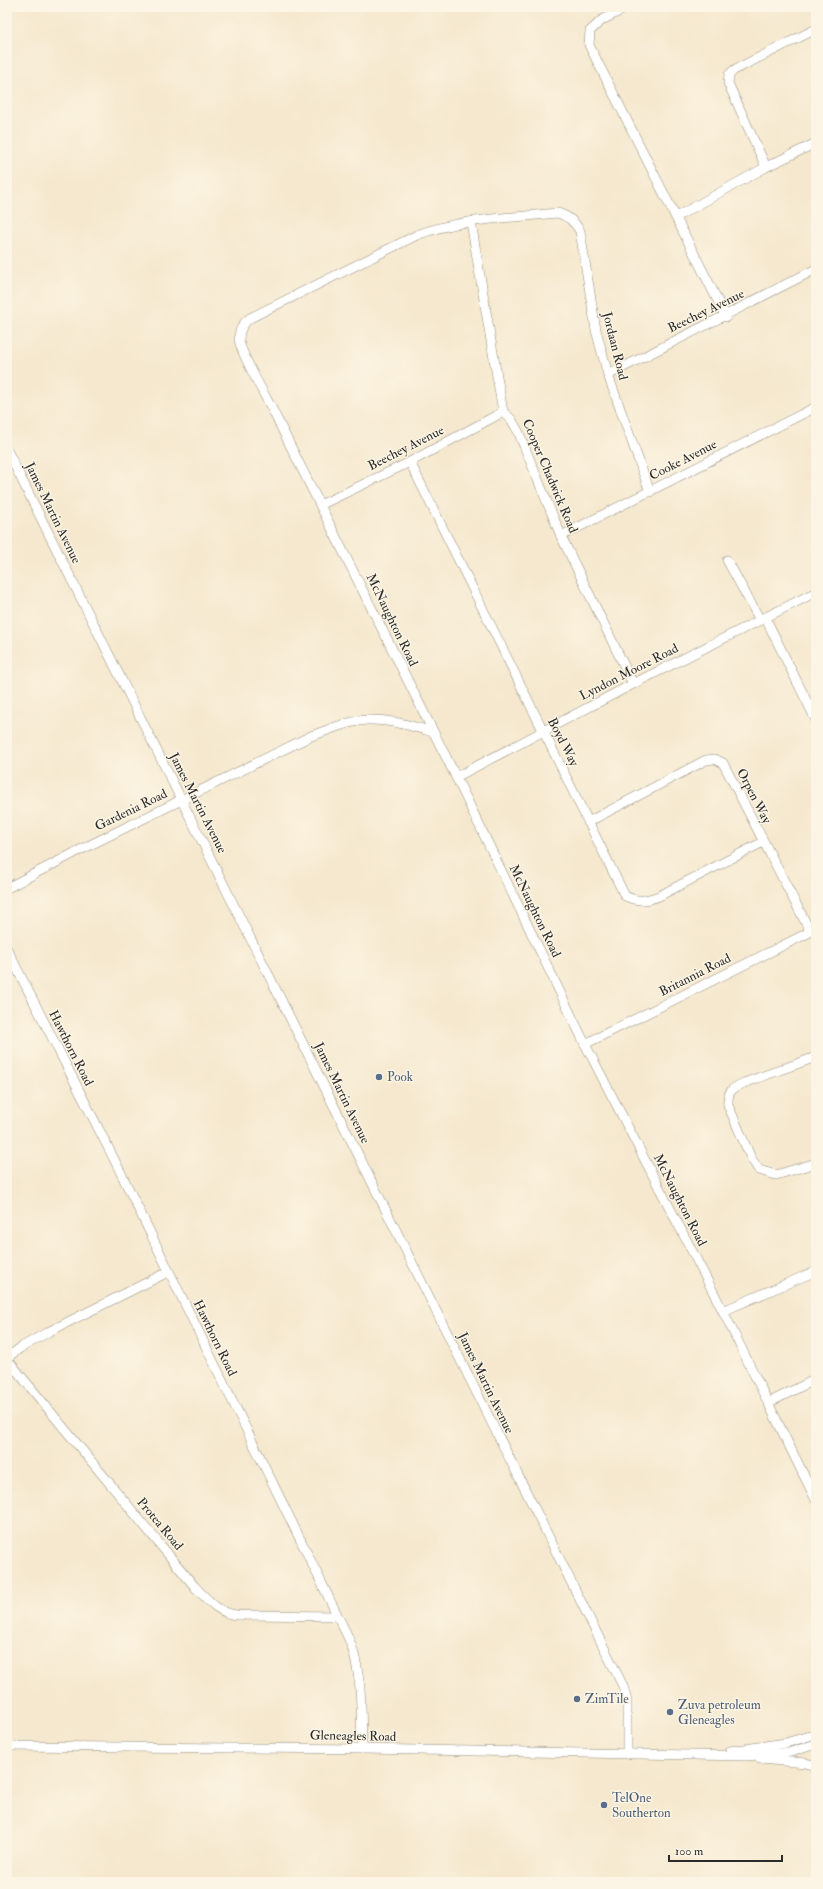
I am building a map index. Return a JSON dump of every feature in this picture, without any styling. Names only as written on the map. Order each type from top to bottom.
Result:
[{"type":"street","points":[[628,7],[602,20],[590,31],[590,45],[726,317]]},
{"type":"street","points":[[766,167],[728,83],[729,75],[734,70],[816,29]]},
{"type":"street","points":[[676,217],[766,167],[816,142]]},
{"type":"street","name":"Jordaan Road","points":[[471,222],[558,213],[568,216],[575,222],[580,231],[596,330],[608,375],[650,492]]},
{"type":"street","name":"McNaughton Road","points":[[471,222],[433,229],[417,235],[250,318],[244,322],[240,330],[240,345],[456,777],[585,1044],[723,1311],[816,1500]]},
{"type":"street","name":"Cooper Chadwick Road","points":[[471,222],[503,412],[511,419],[518,431],[561,536],[633,684]]},
{"type":"street","name":"Beechey Avenue","points":[[608,375],[726,317],[816,269]]},
{"type":"street","name":"Cooke Avenue","points":[[561,536],[816,407]]},
{"type":"street","name":"Beechey Avenue","points":[[320,505],[410,462],[503,412]]},
{"type":"street","name":"James Martin Avenue","points":[[7,450],[623,1686],[627,1701],[627,1754]]},
{"type":"street","name":"Boyd Way","points":[[410,462],[624,896],[634,901],[645,901],[659,896],[763,842]]},
{"type":"street","points":[[727,560],[762,618],[816,720]]},
{"type":"street","name":"Lyndon Moore Road","points":[[456,777],[633,684],[816,592]]},
{"type":"street","name":"Gardenia Road","points":[[7,888],[84,848],[311,736],[348,723],[366,720],[395,722],[433,732]]},
{"type":"street","name":"Orpen Way","points":[[588,822],[706,760],[715,759],[723,763],[763,842],[813,930]]},
{"type":"street","name":"Britannia Road","points":[[585,1044],[813,930]]},
{"type":"street","name":"Hawthorn Road","points":[[7,949],[117,1166],[348,1636],[356,1660],[360,1690],[362,1749]]},
{"type":"street","points":[[816,1057],[738,1085],[733,1088],[728,1096],[728,1105],[751,1158],[759,1170],[776,1175],[816,1163]]},
{"type":"street","points":[[723,1311],[816,1271]]},
{"type":"street","points":[[7,1359],[20,1348],[48,1332],[168,1272]]},
{"type":"street","name":"Protea Road","points":[[7,1359],[195,1587],[214,1606],[224,1613],[237,1615],[337,1616]]},
{"type":"street","points":[[768,1402],[816,1379]]},
{"type":"street","name":"Gleneagles Road","points":[[699,1755],[770,1746],[798,1740],[816,1734]]},
{"type":"street","name":"Gleneagles Road","points":[[7,1746],[362,1749],[747,1756],[791,1752],[816,1744]]},
{"type":"street","points":[[747,1756],[766,1760],[806,1763],[816,1766]]},
{"type":"place","name":"Pook","points":[[379,1077]]},
{"type":"place","name":"ZimTile","points":[[577,1699]]},
{"type":"place","name":"Zuva petroleum Gleneagles","points":[[670,1712]]},
{"type":"place","name":"TelOne Southerton","points":[[604,1805]]}]
